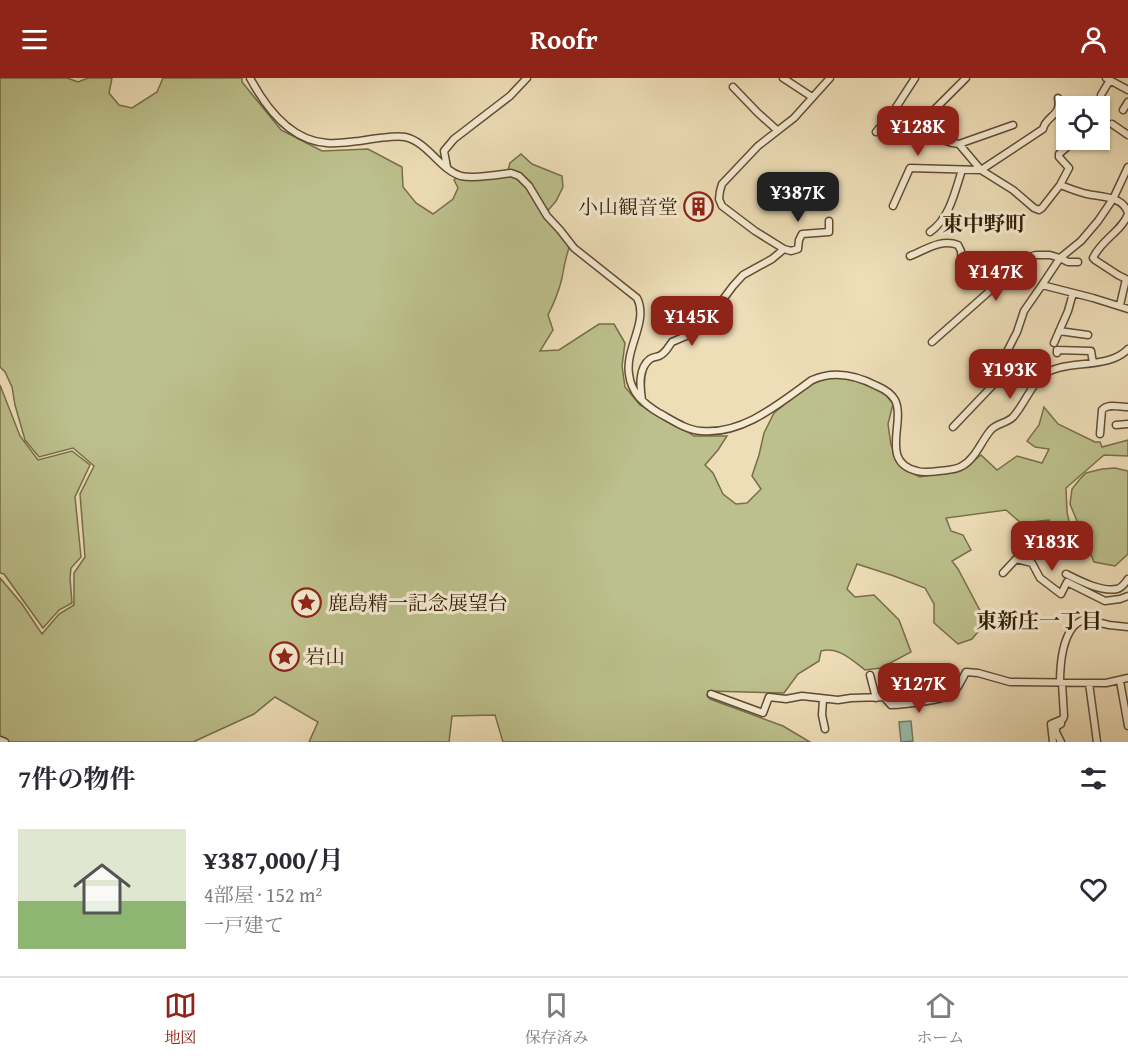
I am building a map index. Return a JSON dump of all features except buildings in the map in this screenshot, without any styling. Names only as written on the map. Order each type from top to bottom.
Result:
[{"type":"street","points":[[250,78],[265,103],[282,123],[310,140],[340,143],[404,136],[414,141],[451,172],[462,176],[511,173],[519,176],[529,186],[547,216],[574,248],[636,298],[640,305],[641,319],[628,366],[630,382],[634,392],[651,408],[685,427],[700,431],[724,430],[761,416],[819,376],[840,374],[852,376],[886,390],[892,396],[896,405],[898,458],[911,470],[930,472],[962,466],[980,447],[991,429],[1006,423],[1015,414],[1044,374],[1111,359],[1128,349]]},
{"type":"street","points":[[447,168],[444,151],[454,139],[510,96],[527,78]]},
{"type":"street","points":[[783,78],[812,97]]},
{"type":"street","points":[[829,221],[830,232],[802,234],[798,249],[791,251],[756,231],[722,206],[719,199],[722,184],[758,146],[794,118],[830,78]]},
{"type":"street","points":[[876,132],[895,109],[915,78]]},
{"type":"street","points":[[966,78],[938,105],[932,114],[933,128],[940,139],[959,144],[1013,125]]},
{"type":"street","points":[[1101,95],[1108,79],[1128,90]]},
{"type":"street","points":[[734,87],[777,130]]},
{"type":"street","points":[[1123,110],[1128,102]]},
{"type":"street","points":[[893,206],[910,168],[981,170],[1043,129],[1044,124],[1056,114]]},
{"type":"street","points":[[1112,124],[1128,135]]},
{"type":"street","points":[[959,144],[981,170],[1039,210],[1060,185],[1069,168],[1059,156]]},
{"type":"street","points":[[1051,157],[1059,156],[1065,150]]},
{"type":"street","points":[[953,427],[994,384],[997,371],[1017,332],[1024,311],[1060,258],[1081,241],[1098,221],[1113,199],[1128,167]]},
{"type":"street","points":[[930,232],[937,227],[951,204],[962,170]]},
{"type":"street","points":[[1060,185],[1085,194],[1113,199],[1125,206],[1128,213],[1122,224],[1097,250],[1093,258],[1126,279],[1123,307]]},
{"type":"street","points":[[910,256],[941,243],[951,242],[958,245],[961,254],[992,289]]},
{"type":"street","points":[[643,401],[640,387],[642,372],[651,358],[660,356],[666,352],[672,342],[687,336],[694,330],[706,313],[718,306],[743,275],[772,259],[784,249]]},
{"type":"street","points":[[932,342],[1007,278],[1025,258],[1050,255],[1068,262],[1078,262]]},
{"type":"street","points":[[1042,285],[1123,307],[1128,314]]},
{"type":"street","points":[[1054,343],[1073,293]]},
{"type":"street","points":[[1059,331],[1088,335]]},
{"type":"street","points":[[1057,353],[1057,350],[1091,351],[1093,363]]},
{"type":"street","points":[[1100,434],[1104,408],[1108,406],[1128,407]]},
{"type":"street","points":[[1116,425],[1128,424]]},
{"type":"street","points":[[1003,573],[1016,559],[1032,563],[1040,578],[1061,594],[1067,582],[1105,601],[1128,596]]},
{"type":"street","points":[[1066,574],[1095,587],[1117,589],[1128,579]]},
{"type":"street","points":[[1060,742],[1056,727],[1061,724],[1064,716],[1060,669],[1066,642],[1075,625],[1084,619],[1128,627]]},
{"type":"street","points":[[711,694],[763,712],[769,698],[786,699],[802,696],[838,700],[884,697],[891,705],[898,705],[949,696],[966,672],[972,671],[1010,682],[1106,683],[1128,678]]},
{"type":"street","points":[[870,675],[876,698]]},
{"type":"street","points":[[1120,681],[1128,726]]},
{"type":"street","points":[[1089,683],[1097,742]]},
{"type":"street","points":[[823,699],[822,715],[825,729]]},
{"type":"street","points":[[1053,742],[1051,724],[1061,720]]},
{"type":"street","points":[[0,740],[5,742]]},
{"type":"green space","points":[[0,78],[67,78],[78,82],[88,78],[112,78],[109,93],[119,105],[132,108],[157,92],[163,78],[242,78],[242,82],[281,130],[322,151],[368,149],[402,167],[403,187],[416,203],[433,214],[453,199],[458,188],[454,180],[460,175],[507,174],[510,163],[521,154],[532,164],[562,176],[563,187],[556,201],[545,214],[570,245],[559,288],[548,315],[553,330],[540,351],[559,350],[599,324],[614,324],[625,343],[622,366],[625,387],[640,405],[694,436],[727,436],[705,465],[713,473],[723,494],[736,504],[747,503],[761,489],[752,476],[764,433],[774,413],[806,387],[824,379],[842,376],[883,391],[893,404],[888,424],[891,445],[902,468],[920,477],[963,469],[981,455],[997,470],[1017,456],[1042,463],[1049,449],[1035,447],[1027,441],[1039,425],[1044,407],[1058,424],[1095,442],[1100,442],[1102,447],[1128,440],[1128,456],[1104,455],[1066,488],[1067,512],[1073,540],[1058,537],[1049,520],[1021,523],[1006,510],[946,518],[951,531],[963,535],[971,550],[952,561],[986,622],[972,639],[958,644],[934,623],[934,604],[925,588],[857,564],[847,589],[855,597],[874,595],[899,620],[911,652],[881,668],[865,670],[839,652],[821,651],[819,661],[798,674],[784,693],[708,691],[707,696],[710,699],[783,726],[810,742],[503,742],[495,715],[452,716],[449,742],[309,742],[318,722],[275,697],[254,714],[193,742],[0,742],[0,578],[22,604],[42,634],[59,614],[74,605],[74,573],[85,557],[80,494],[94,466],[73,448],[39,457],[25,440],[12,387],[0,367]]},
{"type":"green space","points":[[0,385],[20,436],[38,460],[72,451],[90,465],[75,497],[81,557],[71,568],[72,603],[59,610],[43,628],[4,574],[0,573]]},
{"type":"green space","points":[[1115,468],[1128,471],[1128,554],[1115,566],[1094,562],[1070,504],[1072,489],[1086,473]]},
{"type":"shaded area","points":[[911,721],[913,741],[901,742],[899,722]]},
{"type":"place","name":"小山観音堂","points":[[699,207]]},
{"type":"place","name":"鹿島精一記念展望台","points":[[307,603]]},
{"type":"place","name":"岩山","points":[[284,657]]},
{"type":"district","name":"東中野町","points":[[984,224]]},
{"type":"district","name":"東新庄一丁目","points":[[1039,621]]}]
